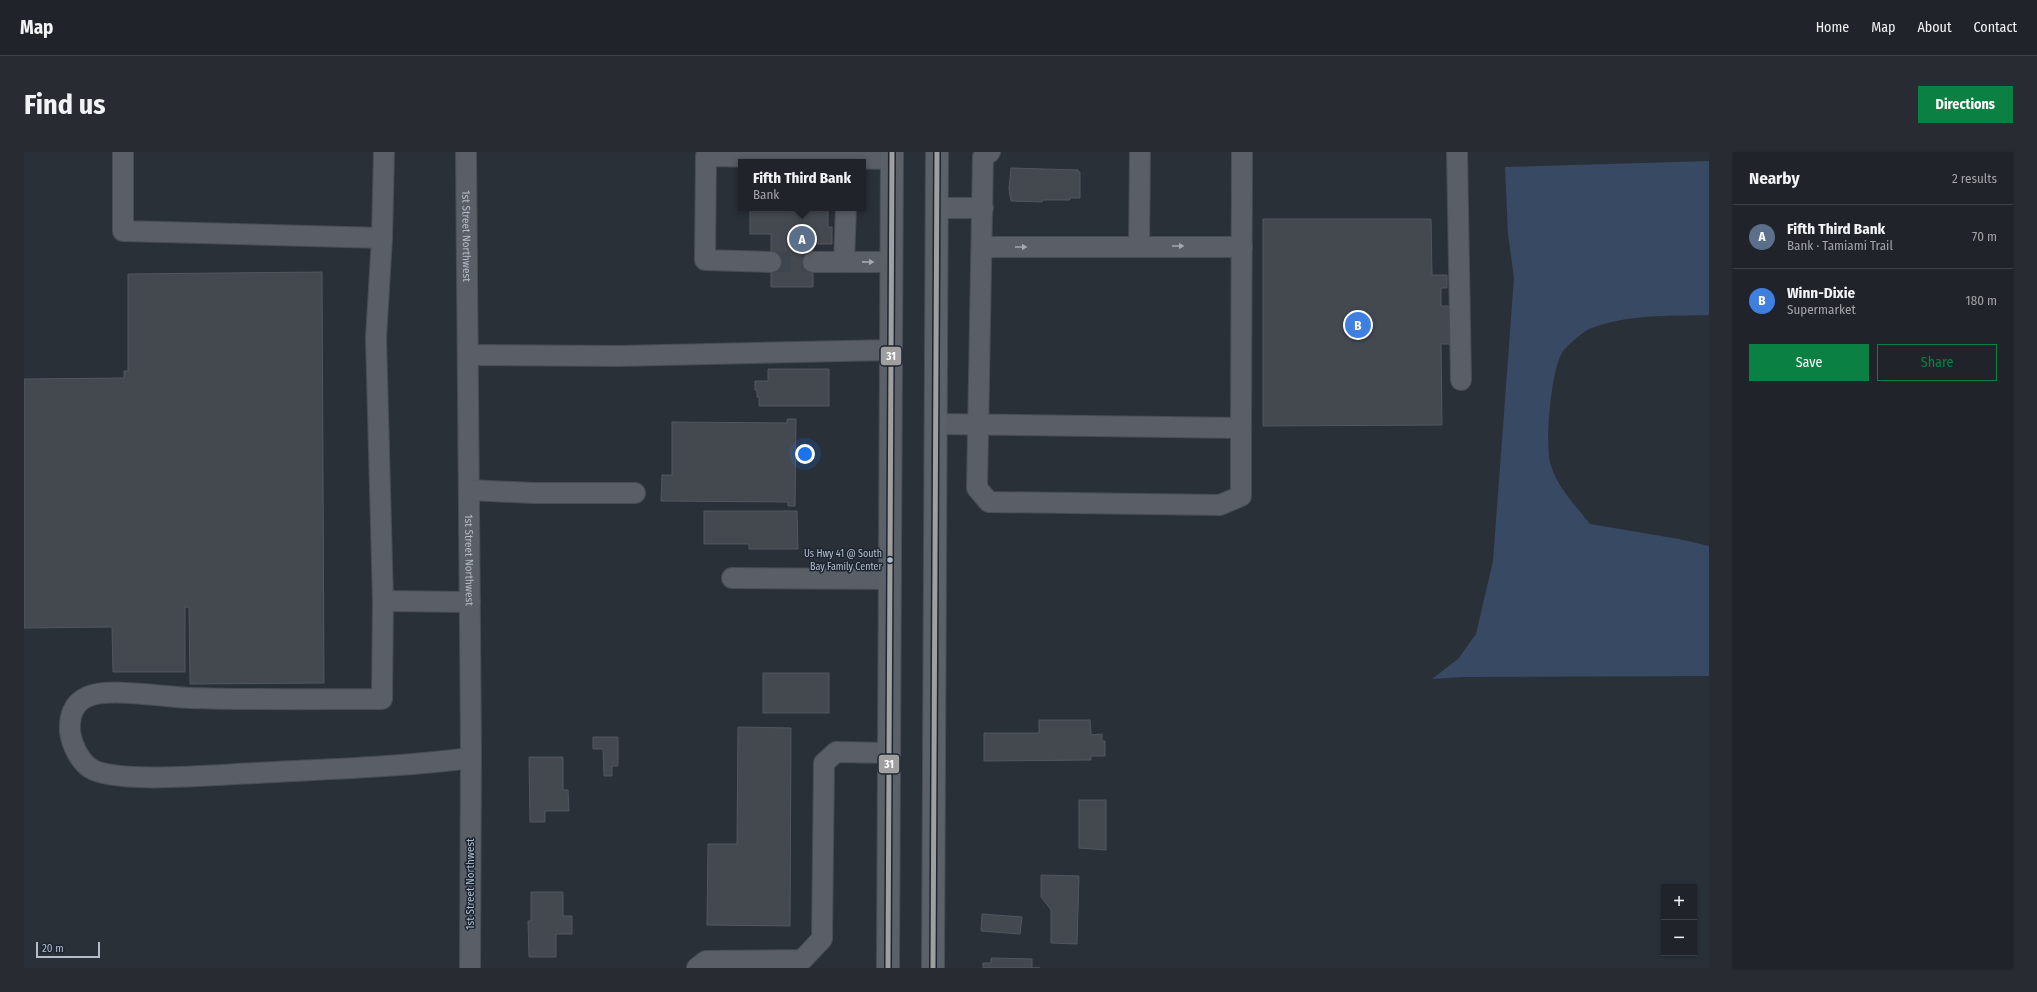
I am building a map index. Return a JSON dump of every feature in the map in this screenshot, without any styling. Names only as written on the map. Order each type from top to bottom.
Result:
[{"type":"main road","points":[[933,968],[937,152]]},
{"type":"main road","points":[[888,968],[892,156]]},
{"type":"street","points":[[123,152],[123,231],[382,238]]},
{"type":"street","points":[[384,152],[382,238],[376,338],[383,601],[382,699],[192,698],[103,693],[87,697],[75,706],[70,716],[70,732],[74,748],[90,768],[100,772],[132,776],[172,777],[383,768],[471,758]]},
{"type":"street","name":"1st Street Northwest","points":[[466,152],[471,758],[470,968]]},
{"type":"street","points":[[990,152],[983,158],[977,488],[989,502],[1220,505],[1241,496],[1242,152]]},
{"type":"street","points":[[1139,246],[1140,152]]},
{"type":"street","points":[[1457,152],[1461,380]]},
{"type":"street","points":[[771,262],[705,260],[706,154],[824,159]]},
{"type":"street","points":[[858,159],[892,156]]},
{"type":"street","points":[[937,208],[983,208]]},
{"type":"street","points":[[844,262],[846,211]]},
{"type":"street","points":[[982,247],[1242,247]]},
{"type":"street","points":[[813,262],[891,262]]},
{"type":"street","points":[[468,355],[619,356],[891,350]]},
{"type":"street","points":[[936,424],[1242,428]]},
{"type":"street","points":[[469,490],[534,493],[635,493]]},
{"type":"street","points":[[732,578],[890,580]]},
{"type":"street","points":[[383,601],[470,602]]},
{"type":"street","points":[[697,968],[706,960],[802,960],[822,939],[824,763],[836,752],[889,753]]},
{"type":"water","points":[[1709,161],[1709,315],[1633,318],[1603,324],[1589,329],[1579,336],[1562,353],[1558,362],[1552,391],[1548,442],[1551,466],[1558,482],[1590,524],[1679,539],[1709,546],[1709,676],[1464,677],[1432,679],[1458,659],[1476,634],[1493,561],[1514,278],[1508,234],[1505,167]]},
{"type":"building","points":[[1011,168],[1078,170],[1078,172],[1080,172],[1080,198],[1070,198],[1070,200],[1042,200],[1042,202],[1011,201],[1009,189]]},
{"type":"building","points":[[750,211],[828,211],[828,227],[832,227],[832,244],[813,244],[813,287],[771,287],[771,234],[750,234]]},
{"type":"building","points":[[1263,219],[1431,219],[1432,275],[1447,275],[1447,288],[1441,288],[1441,306],[1452,306],[1452,344],[1441,344],[1442,425],[1263,426]]},
{"type":"building","points":[[322,272],[324,683],[190,684],[189,607],[185,607],[185,672],[113,672],[112,627],[24,628],[24,379],[124,378],[124,371],[128,371],[128,274]]},
{"type":"building","points":[[768,369],[829,369],[829,406],[759,406],[759,397],[757,397],[757,390],[755,390],[755,381],[768,381]]},
{"type":"building","points":[[787,419],[796,419],[795,506],[788,506],[788,502],[661,501],[662,475],[672,475],[672,422],[787,423]]},
{"type":"building","points":[[704,511],[797,511],[798,549],[749,549],[749,544],[704,544]]},
{"type":"building","points":[[763,673],[829,673],[829,713],[763,713]]},
{"type":"building","points":[[1039,720],[1090,720],[1091,735],[1102,734],[1102,741],[1105,741],[1105,756],[1091,756],[1091,760],[984,761],[984,733],[1039,733]]},
{"type":"building","points":[[738,727],[791,728],[790,926],[707,925],[708,844],[737,844]]},
{"type":"building","points":[[593,737],[618,737],[618,766],[612,766],[612,776],[604,776],[603,749],[593,749]]},
{"type":"building","points":[[529,757],[563,757],[563,790],[568,790],[569,811],[545,811],[545,822],[530,822]]},
{"type":"building","points":[[1079,800],[1106,800],[1106,850],[1079,848]]},
{"type":"building","points":[[1041,875],[1079,876],[1077,944],[1051,943],[1051,910],[1041,897]]},
{"type":"building","points":[[531,892],[563,892],[563,916],[572,916],[572,934],[556,934],[556,957],[529,957],[528,921],[531,921]]},
{"type":"building","points":[[982,914],[1022,917],[1020,934],[981,931]]},
{"type":"building","points":[[991,958],[1032,959],[1032,968],[983,968],[983,963],[991,963]]},
{"type":"tunnel","points":[[771,262],[813,262]]},
{"type":"transit line","name":"31","points":[[888,968],[892,152]]},
{"type":"transit line","name":"31","points":[[933,968],[937,152]]},
{"type":"place","name":"Fifth Third Bank","points":[[802,239]]},
{"type":"place","name":"Winn-Dixie","points":[[1358,325]]},
{"type":"place","name":"Us Hwy 41 @ South Bay Family Center","points":[[890,560]]}]
